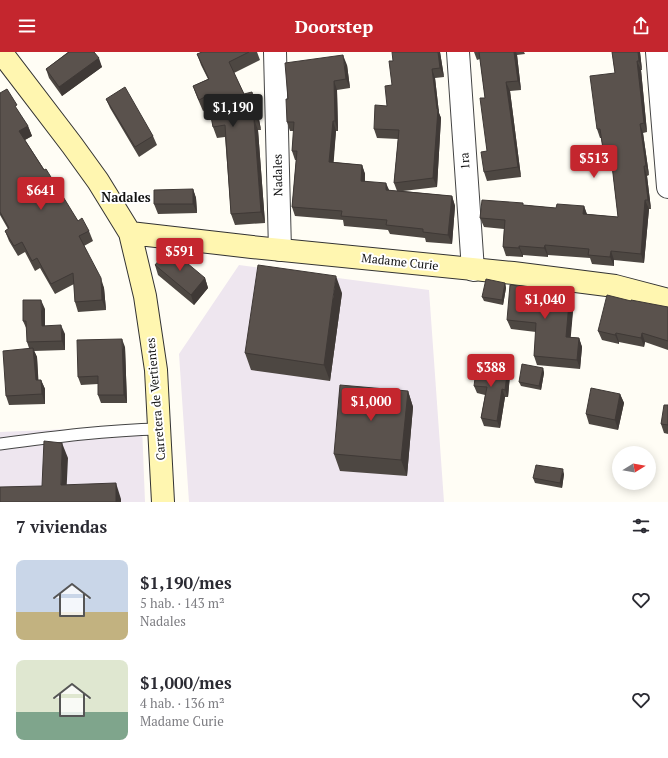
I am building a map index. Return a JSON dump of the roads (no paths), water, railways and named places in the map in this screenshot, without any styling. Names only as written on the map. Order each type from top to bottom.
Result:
[{"type":"main road","name":"Carretera de Vertientes","points":[[1,52],[72,144],[98,181],[130,233],[145,296],[155,363],[164,502]]},
{"type":"main road","name":"Madame Curie","points":[[130,233],[280,250],[513,273],[615,286],[668,300]]},
{"type":"street","name":"Nadales","points":[[275,52],[280,250]]},
{"type":"street","name":"1ra","points":[[458,52],[473,270]]},
{"type":"street","points":[[657,52],[668,187]]},
{"type":"lane","points":[[0,444],[66,435],[160,428]]},
{"type":"district","name":"Nadales","points":[[126,197]]}]
